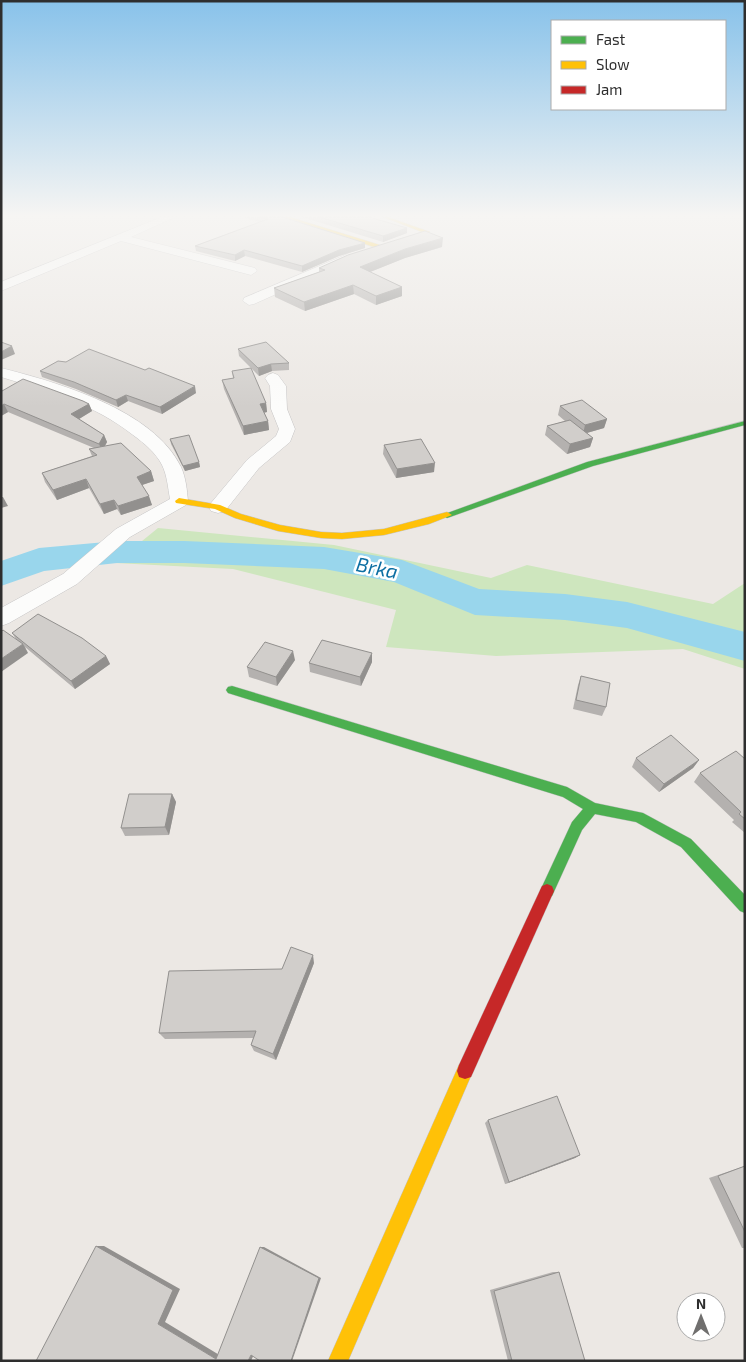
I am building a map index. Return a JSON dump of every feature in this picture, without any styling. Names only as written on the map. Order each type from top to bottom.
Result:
[{"type":"street","points":[[1,287],[17,281]]},
{"type":"street","points":[[248,301],[296,281]]},
{"type":"street","points":[[1,372],[79,396],[116,416],[151,440],[171,466],[178,487],[180,501]]},
{"type":"street","points":[[218,507],[253,464],[284,438],[287,430],[279,409],[278,386],[273,378]]},
{"type":"street","points":[[1,618],[70,579],[123,532],[180,501],[218,507],[263,524],[308,534],[339,537],[376,533],[418,525],[590,464],[745,423]]},
{"type":"street","points":[[232,690],[567,794],[592,808],[638,817],[686,843],[745,906]]},
{"type":"street","points":[[338,1361],[478,1042],[577,826],[592,808]]},
{"type":"green space","points":[[158,528],[334,545],[491,578],[527,565],[713,604],[745,583],[745,669],[683,649],[496,656],[386,647],[396,610],[233,569],[115,563]]},
{"type":"building","points":[[295,281],[388,281],[402,287],[376,296],[353,285],[304,302],[274,288]]},
{"type":"building","points":[[1,342],[12,346],[1,352]]},
{"type":"building","points":[[266,342],[289,363],[271,364],[258,368],[238,349]]},
{"type":"building","points":[[89,349],[145,370],[149,368],[195,386],[160,407],[126,395],[116,400],[74,382],[40,371],[58,361],[66,362]]},
{"type":"building","points":[[251,368],[266,403],[260,404],[268,421],[243,426],[222,380],[234,378],[232,371]]},
{"type":"building","points":[[23,379],[89,404],[71,414],[104,435],[99,444],[4,404],[1,406],[1,390]]},
{"type":"building","points":[[582,400],[607,419],[585,425],[560,406]]},
{"type":"building","points":[[570,420],[593,438],[570,444],[547,426]]},
{"type":"building","points":[[189,435],[199,462],[183,466],[170,439]]},
{"type":"building","points":[[421,439],[435,463],[397,469],[384,445]]},
{"type":"building","points":[[121,443],[151,471],[137,477],[149,496],[118,506],[114,500],[100,504],[86,479],[53,490],[42,473],[97,455],[89,449]]},
{"type":"building","points":[[38,614],[82,638],[106,656],[71,681],[12,633]]},
{"type":"building","points":[[3,630],[23,644],[1,659],[1,632]]},
{"type":"building","points":[[322,640],[372,653],[360,677],[309,663]]},
{"type":"building","points":[[265,642],[293,651],[276,677],[247,667]]},
{"type":"building","points":[[581,676],[610,683],[606,707],[576,700]]},
{"type":"building","points":[[671,735],[699,760],[664,784],[636,758]]},
{"type":"building","points":[[736,751],[745,759],[745,819],[739,814],[741,812],[700,773]]},
{"type":"building","points":[[129,794],[172,794],[165,827],[121,828]]},
{"type":"building","points":[[291,947],[313,955],[273,1054],[251,1045],[256,1031],[159,1033],[169,971],[282,969]]},
{"type":"building","points":[[557,1096],[580,1155],[509,1182],[488,1120]]},
{"type":"building","points":[[745,1166],[745,1232],[718,1176]]},
{"type":"building","points":[[96,1246],[173,1290],[158,1324],[216,1359],[260,1247],[319,1278],[291,1361],[260,1361],[251,1355],[248,1361],[36,1361]]},
{"type":"building","points":[[559,1272],[585,1361],[512,1361],[494,1291]]},
{"type":"waterway","name":"Brka","points":[[1,574],[39,560],[117,552],[184,552],[324,558],[402,572],[475,602],[565,607],[627,615],[745,647]]},
{"type":"traffic: fast","points":[[447,515],[590,464],[745,423]]},
{"type":"traffic: fast","points":[[232,690],[567,793],[592,808],[638,817],[686,843],[745,906]]},
{"type":"traffic: fast","points":[[547,891],[577,826],[592,808]]},
{"type":"traffic: slow","points":[[179,501],[217,507],[238,516],[278,528],[321,535],[342,536],[384,532],[405,528],[447,515]]},
{"type":"traffic: slow","points":[[338,1361],[465,1071]]},
{"type":"traffic: jam","points":[[465,1071],[547,891]]}]
